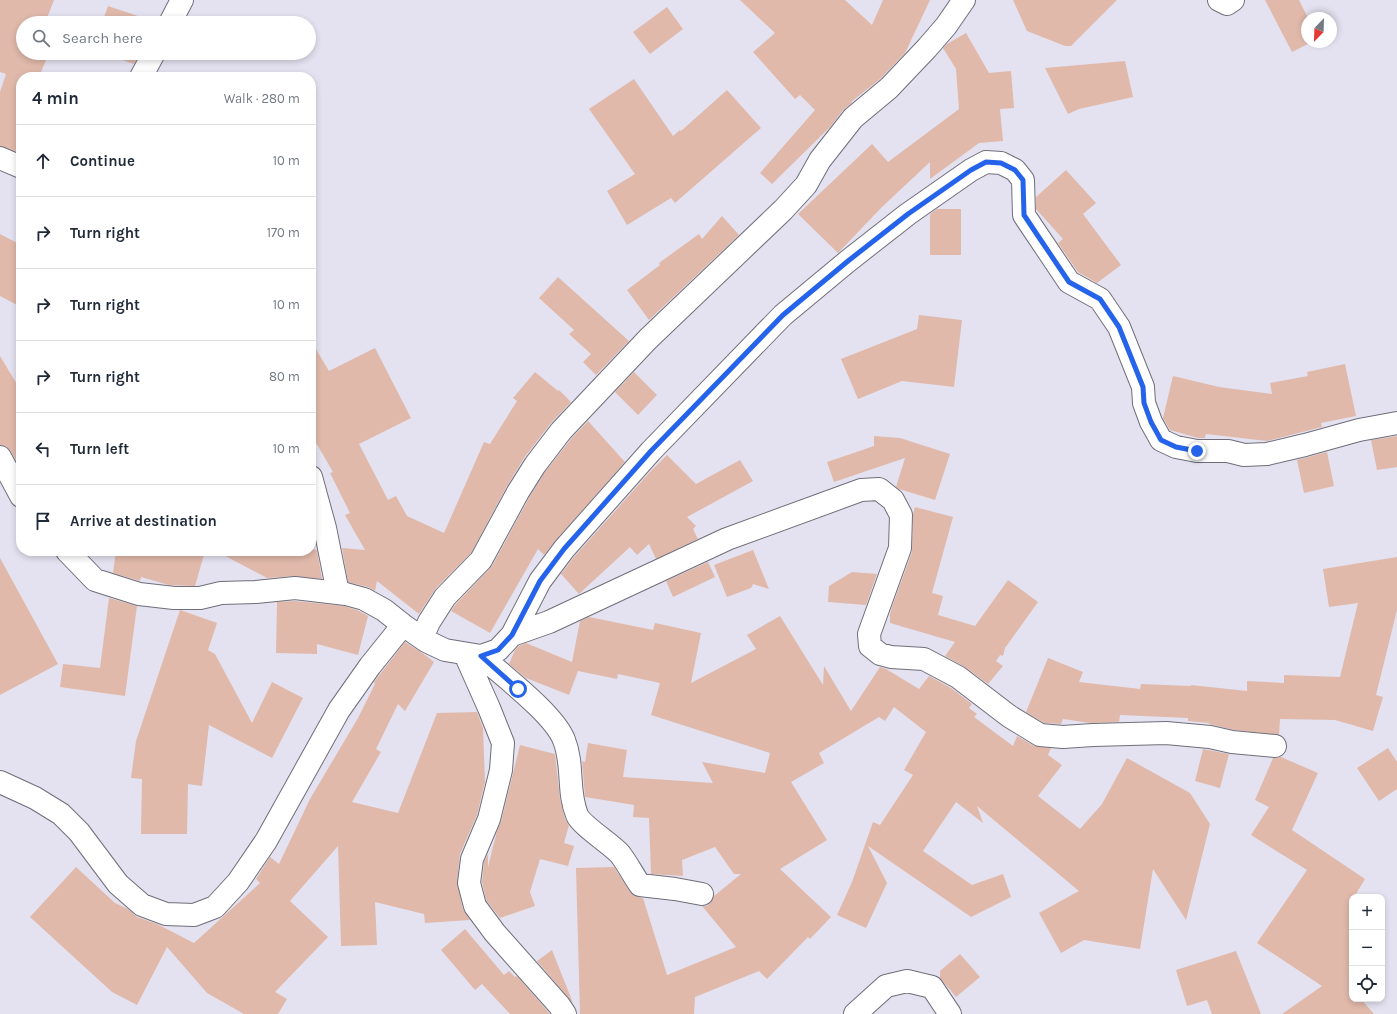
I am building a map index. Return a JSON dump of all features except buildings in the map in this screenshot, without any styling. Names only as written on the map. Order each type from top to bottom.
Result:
[{"type":"street","points":[[174,16],[182,0]]},
{"type":"street","points":[[422,638],[429,622],[445,597],[481,560],[518,492],[535,465],[561,432],[602,386],[648,339],[783,210],[806,185],[820,160],[853,118],[888,88],[927,48],[946,26],[964,0]]},
{"type":"street","points":[[1219,0],[1227,4],[1233,0]]},
{"type":"street","points":[[144,72],[150,60]]},
{"type":"street","points":[[0,158],[16,165]]},
{"type":"street","points":[[72,556],[95,580],[139,594],[174,598],[200,598],[221,593],[256,592],[295,588],[338,593],[364,599],[384,610],[422,638],[446,650],[473,655],[498,650],[512,635],[540,581],[564,549],[651,451],[783,315],[908,214],[971,170],[986,162],[1001,163],[1015,170],[1023,180],[1024,215],[1069,282],[1100,299],[1119,327],[1143,387],[1144,403],[1151,422],[1161,440],[1176,447],[1197,451],[1228,451],[1244,455],[1267,454],[1359,430],[1397,423]]},
{"type":"street","points":[[0,457],[16,487]]},
{"type":"street","points":[[512,635],[549,622],[727,539],[861,490],[879,489],[893,500],[901,515],[900,548],[869,634],[870,646],[880,654],[892,657],[924,658],[958,677],[1008,716],[1040,735],[1063,737],[1166,733],[1210,737],[1232,742],[1275,746]]},
{"type":"street","points":[[316,495],[325,528],[338,593]]},
{"type":"street","points":[[0,782],[36,798],[61,814],[79,832],[118,884],[142,905],[166,914],[194,915],[215,907],[238,882],[266,841],[339,710],[370,666],[403,625]]},
{"type":"street","points":[[473,655],[539,707],[555,724],[564,740],[570,763],[571,794],[578,817],[619,853],[640,884],[702,894]]},
{"type":"street","points":[[473,655],[489,708],[503,744],[501,770],[489,819],[472,859],[469,883],[476,906],[495,933],[559,1005],[565,1014]]},
{"type":"street","points":[[855,1014],[886,986],[906,981],[932,987],[950,1014]]},
{"type":"route","points":[[518,689],[481,656],[498,650],[512,635],[540,581],[564,549],[651,451],[709,393],[783,315],[908,214],[971,170],[986,162],[1001,163],[1015,170],[1023,180],[1024,215],[1057,265],[1069,282],[1100,299],[1119,327],[1143,387],[1144,403],[1151,422],[1161,440],[1176,447],[1197,451]]}]
